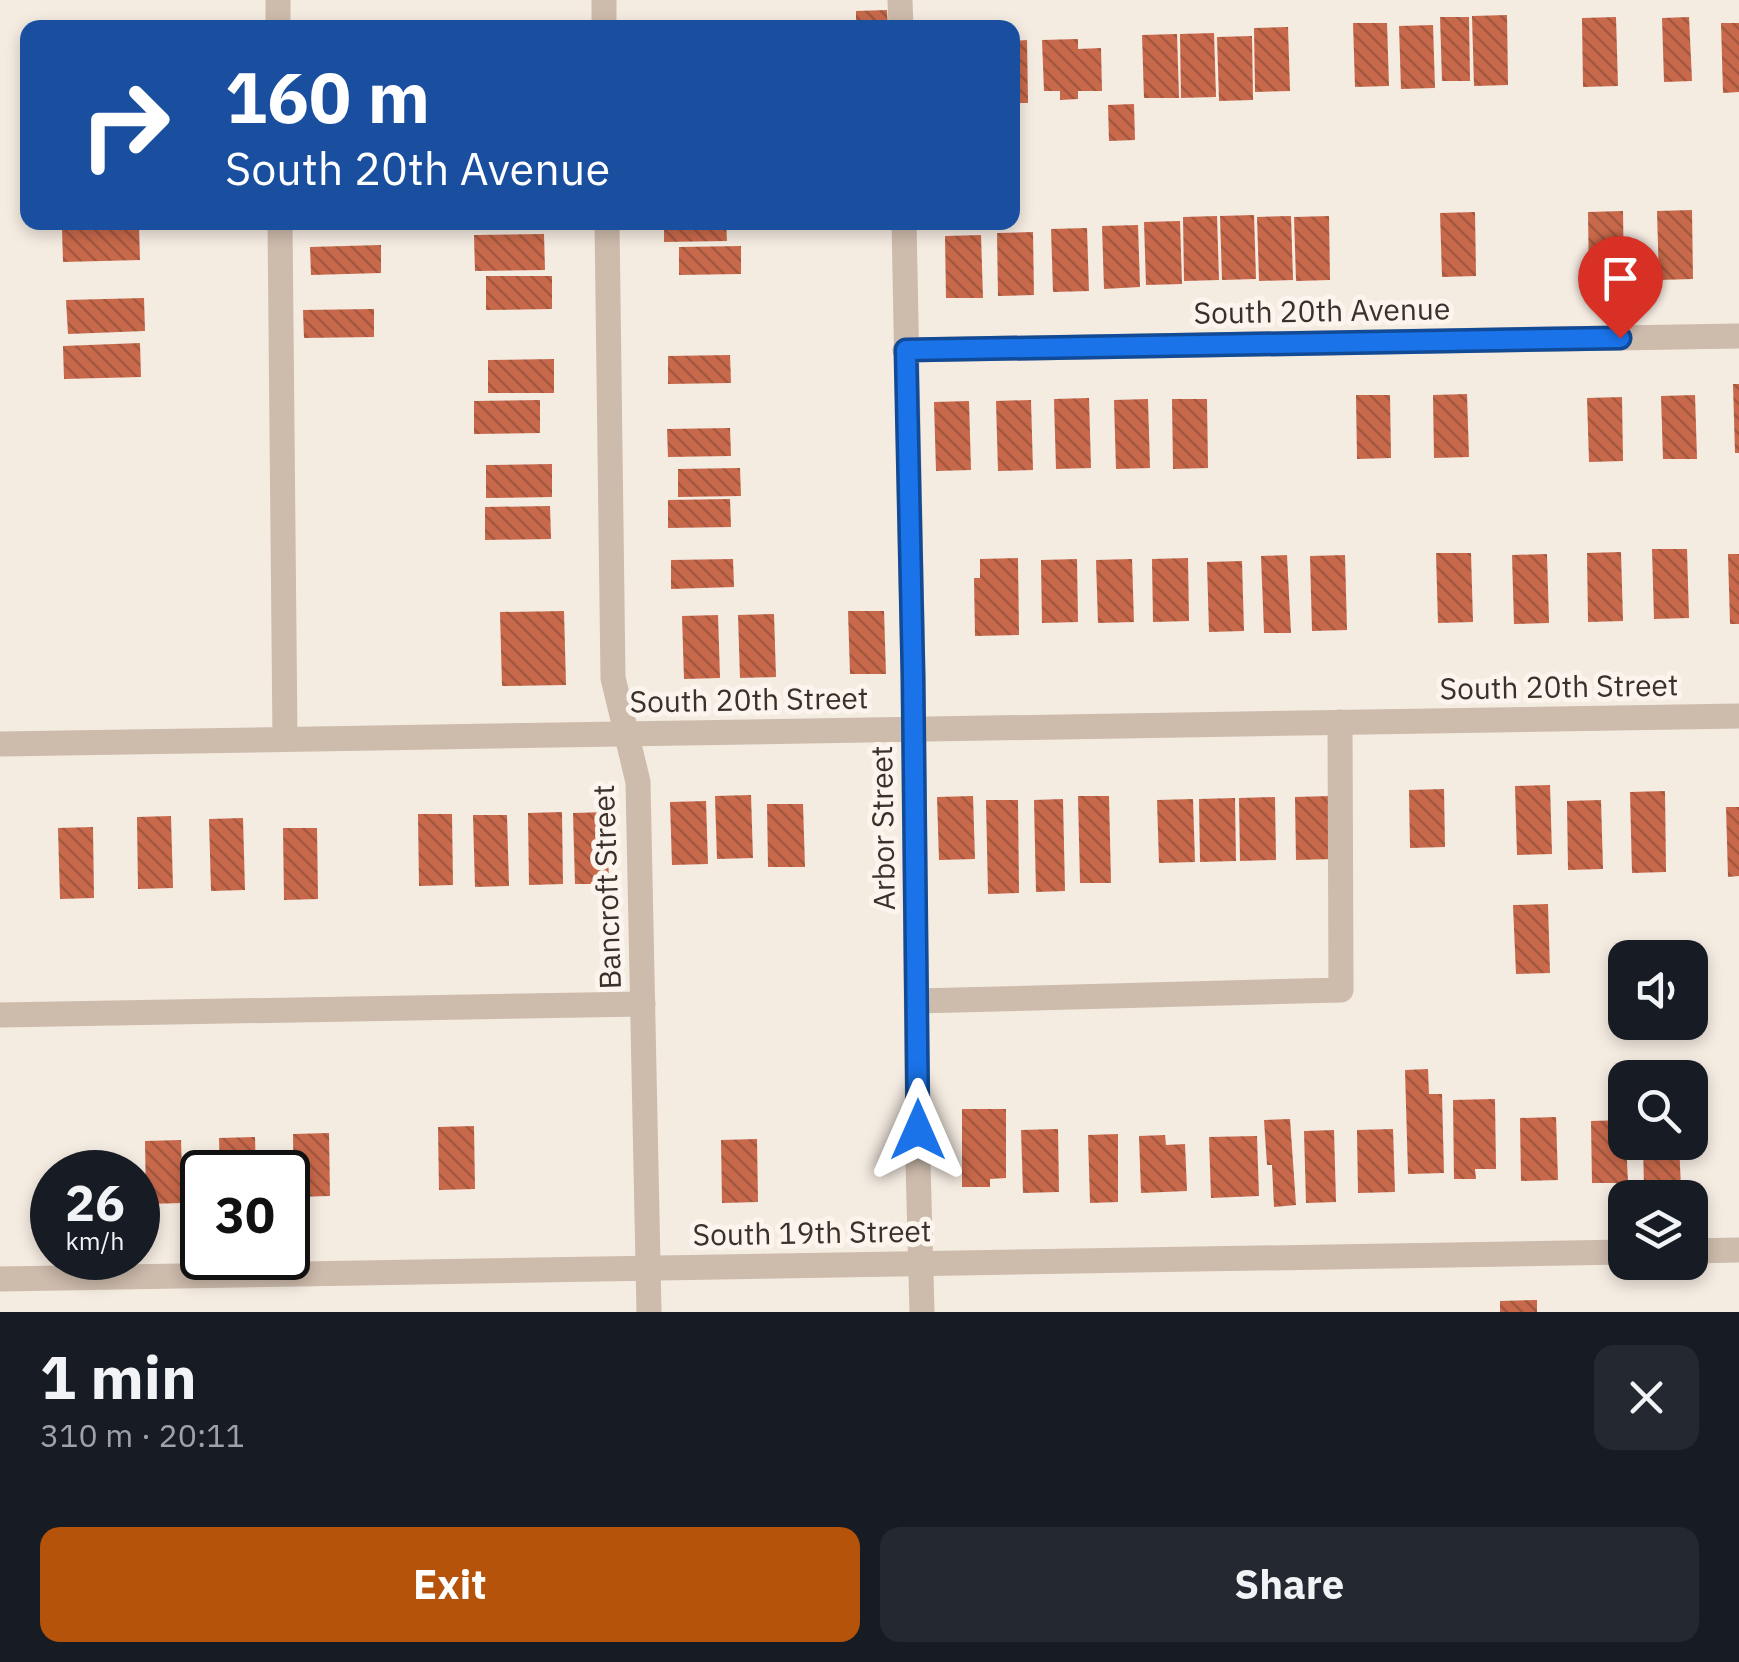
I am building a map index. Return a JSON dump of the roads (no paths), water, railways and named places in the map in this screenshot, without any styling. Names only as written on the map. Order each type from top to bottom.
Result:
[{"type":"street","points":[[280,230],[285,739]]},
{"type":"street","name":"Bancroft Street","points":[[607,230],[613,678],[638,782],[650,1312]]},
{"type":"street","name":"Arbor Street","points":[[904,230],[922,1312]]},
{"type":"street","name":"South 20th Avenue","points":[[906,350],[1739,336]]},
{"type":"street","name":"South 20th Street","points":[[0,744],[1739,716]]},
{"type":"street","points":[[917,1001],[1341,990],[1340,722]]},
{"type":"street","points":[[0,1015],[643,1004]]},
{"type":"street","points":[[1708,1250],[1739,1250]]},
{"type":"street","name":"South 19th Street","points":[[0,1279],[1608,1252]]}]
